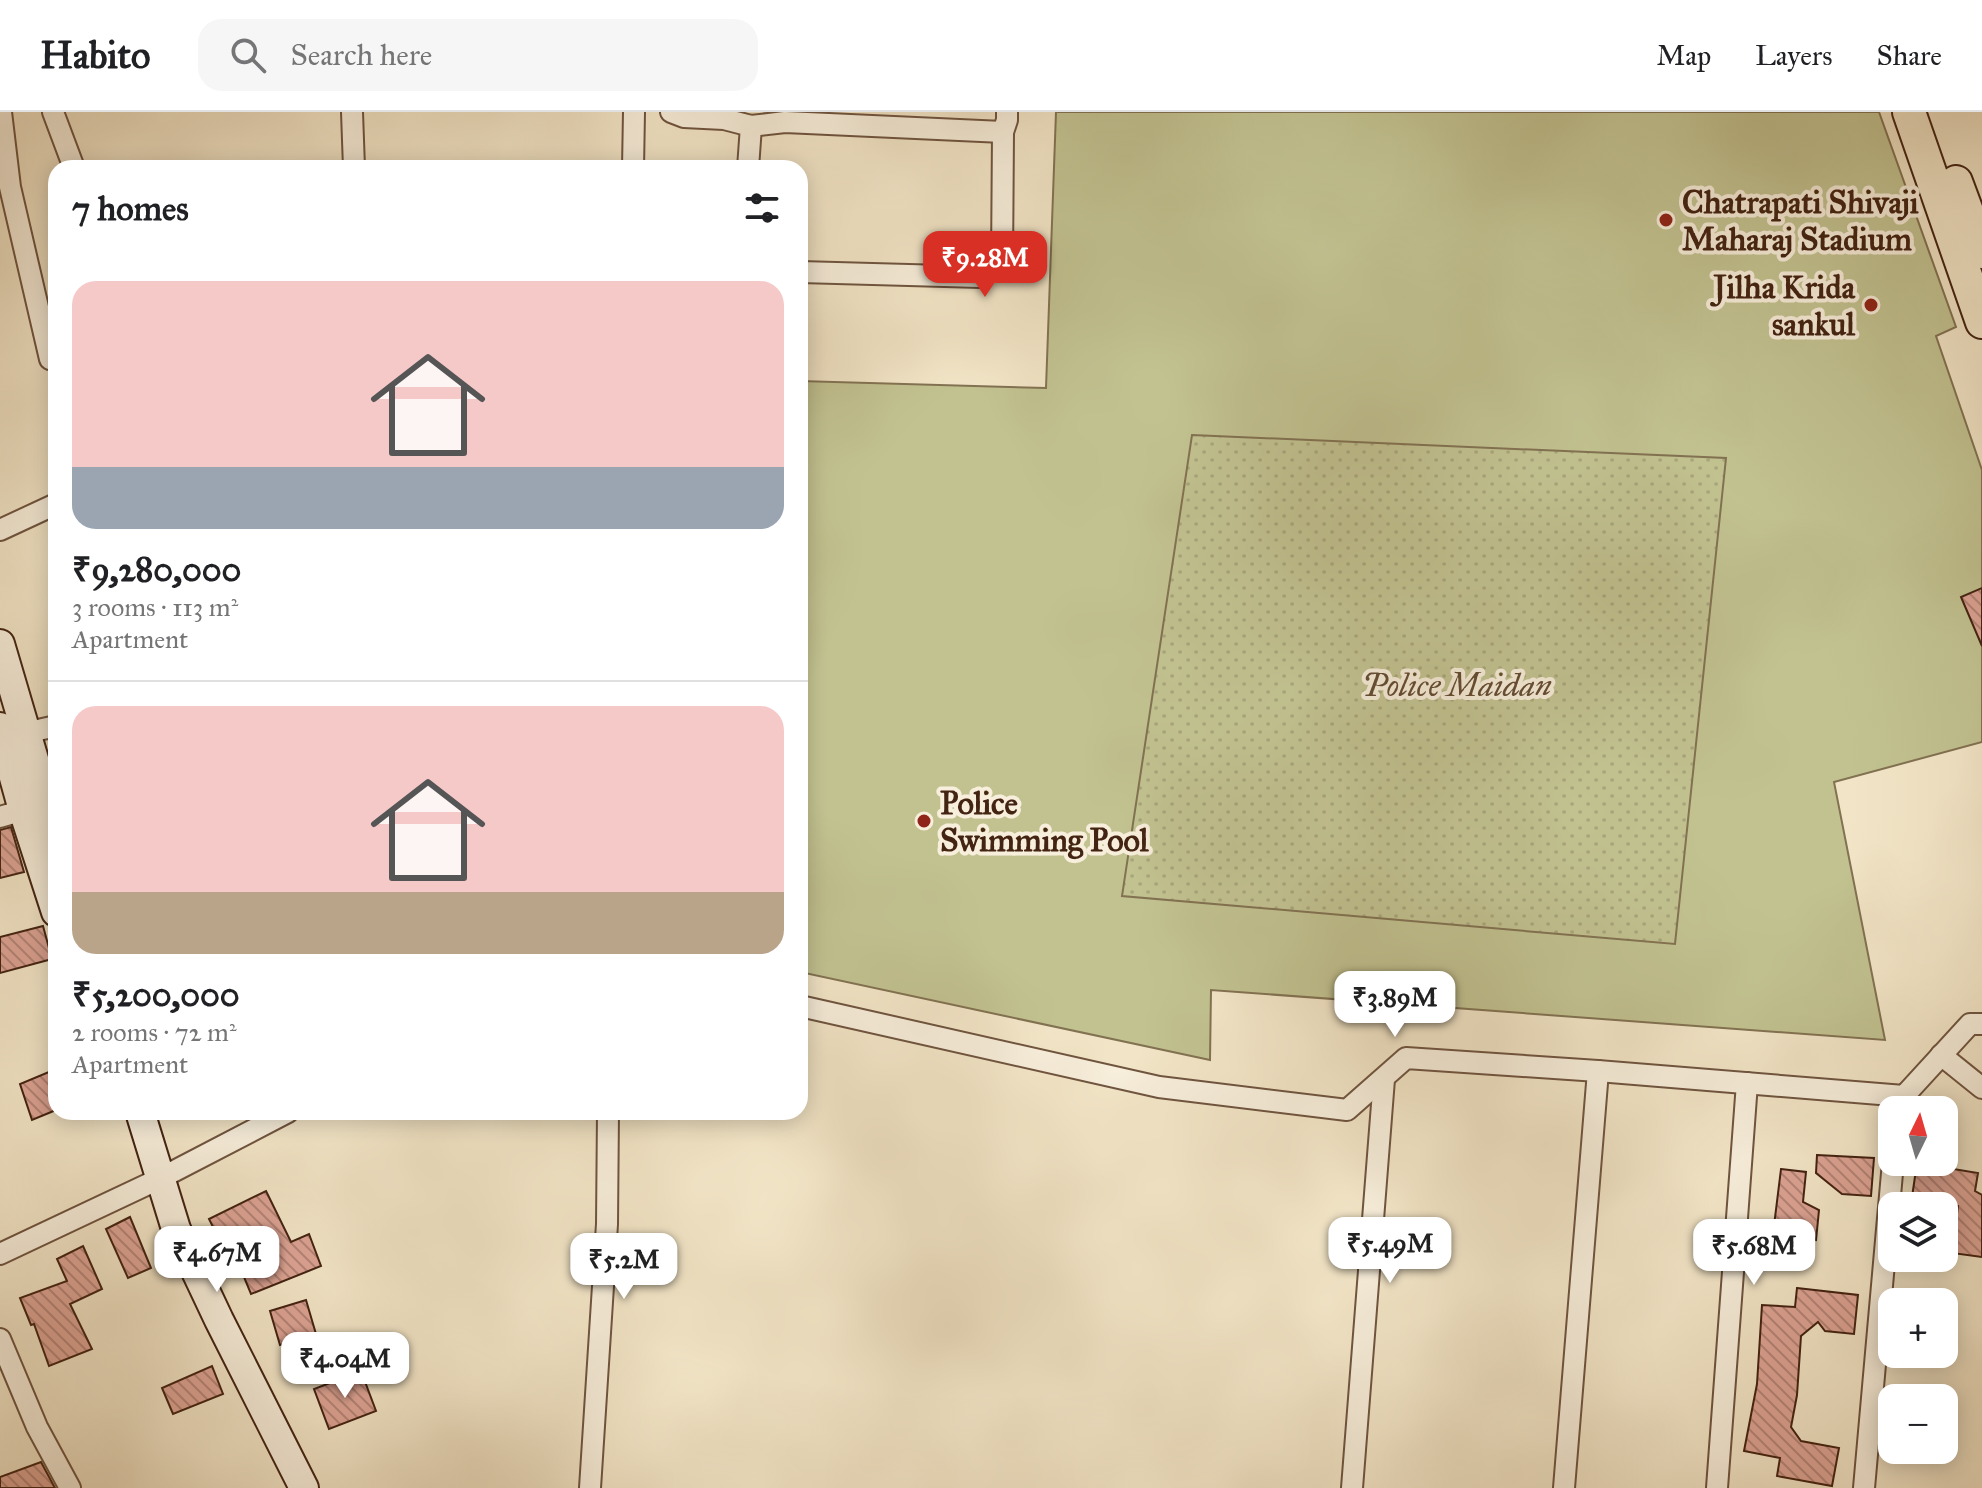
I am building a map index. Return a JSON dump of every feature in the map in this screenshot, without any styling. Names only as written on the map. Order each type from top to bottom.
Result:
[{"type":"main road","points":[[1909,112],[1975,258]]},
{"type":"main road","points":[[1929,112],[1975,258],[1982,322]]},
{"type":"main road","points":[[0,644],[23,811],[48,888]]},
{"type":"main road","points":[[23,811],[48,828]]},
{"type":"main road","points":[[124,1120],[151,1182],[304,1488]]},
{"type":"main road","points":[[141,1120],[163,1237],[213,1348],[283,1488]]},
{"type":"street","points":[[1,112],[10,187],[48,350]]},
{"type":"street","points":[[53,112],[71,160]]},
{"type":"street","points":[[352,112],[354,160]]},
{"type":"street","points":[[633,160],[634,112]]},
{"type":"street","points":[[671,112],[684,117],[724,119],[751,126],[785,122],[1005,122],[1002,264],[981,277],[808,272]]},
{"type":"street","points":[[749,160],[751,126]]},
{"type":"street","points":[[0,530],[48,508]]},
{"type":"street","points":[[12,730],[48,727]]},
{"type":"street","points":[[808,1008],[1159,1087],[1347,1110],[1406,1058],[1747,1083],[1878,1100]]},
{"type":"street","points":[[1908,1096],[1970,1024],[1982,1024]]},
{"type":"street","points":[[1941,1055],[1982,1088]]},
{"type":"street","points":[[1564,1488],[1598,1071]]},
{"type":"street","points":[[1352,1488],[1384,1079]]},
{"type":"street","points":[[1717,1488],[1747,1083]]},
{"type":"street","points":[[0,1254],[272,1120]]},
{"type":"street","points":[[590,1488],[607,1224],[608,1120]]},
{"type":"street","points":[[1864,1488],[1892,1176]]},
{"type":"street","points":[[0,1339],[5,1363],[70,1488]]},
{"type":"green space","points":[[1056,112],[1879,112],[1956,327],[1936,336],[1982,470],[1982,742],[1834,782],[1885,1040],[1211,990],[1210,1060],[808,974],[808,381],[1046,388]]},
{"type":"green space","name":"Police Maidan","points":[[1192,435],[1726,458],[1675,944],[1122,896]]},
{"type":"building","points":[[1982,588],[1982,646],[1961,597]]},
{"type":"building","points":[[11,827],[24,872],[0,878],[0,830]]},
{"type":"building","points":[[43,926],[48,960],[0,973],[0,937]]},
{"type":"building","points":[[48,1072],[48,1113],[32,1120],[20,1084]]},
{"type":"building","points":[[1817,1155],[1874,1158],[1871,1196],[1842,1194],[1816,1173]]},
{"type":"building","points":[[1781,1169],[1806,1172],[1803,1202],[1819,1210],[1816,1240],[1773,1234]]},
{"type":"building","points":[[1958,1170],[1978,1173],[1975,1191],[1982,1195],[1982,1257],[1958,1254],[1958,1192],[1913,1192],[1915,1176],[1958,1176]]},
{"type":"building","points":[[266,1191],[291,1242],[309,1234],[321,1266],[251,1294],[232,1248],[225,1251],[209,1219]]},
{"type":"building","points":[[130,1217],[151,1268],[128,1278],[106,1229]]},
{"type":"building","points":[[83,1246],[102,1289],[70,1304],[92,1349],[49,1366],[34,1324],[31,1325],[20,1298],[67,1281],[57,1259]]},
{"type":"building","points":[[1797,1288],[1858,1295],[1854,1334],[1825,1331],[1818,1322],[1801,1336],[1797,1395],[1791,1427],[1801,1441],[1839,1448],[1832,1486],[1777,1476],[1780,1458],[1744,1451],[1757,1384],[1762,1305],[1795,1307]]},
{"type":"building","points":[[306,1300],[316,1334],[280,1345],[270,1311]]},
{"type":"building","points":[[212,1366],[223,1394],[173,1414],[162,1388]]},
{"type":"building","points":[[361,1371],[376,1411],[329,1429],[314,1389]]},
{"type":"building","points":[[41,1462],[55,1488],[0,1488],[0,1477]]},
{"type":"place","name":"Chatrapati Shivaji Maharaj Stadium","points":[[1666,220]]},
{"type":"place","name":"Jilha Krida sankul","points":[[1871,305]]},
{"type":"place","name":"Police Swimming Pool","points":[[924,821]]}]
